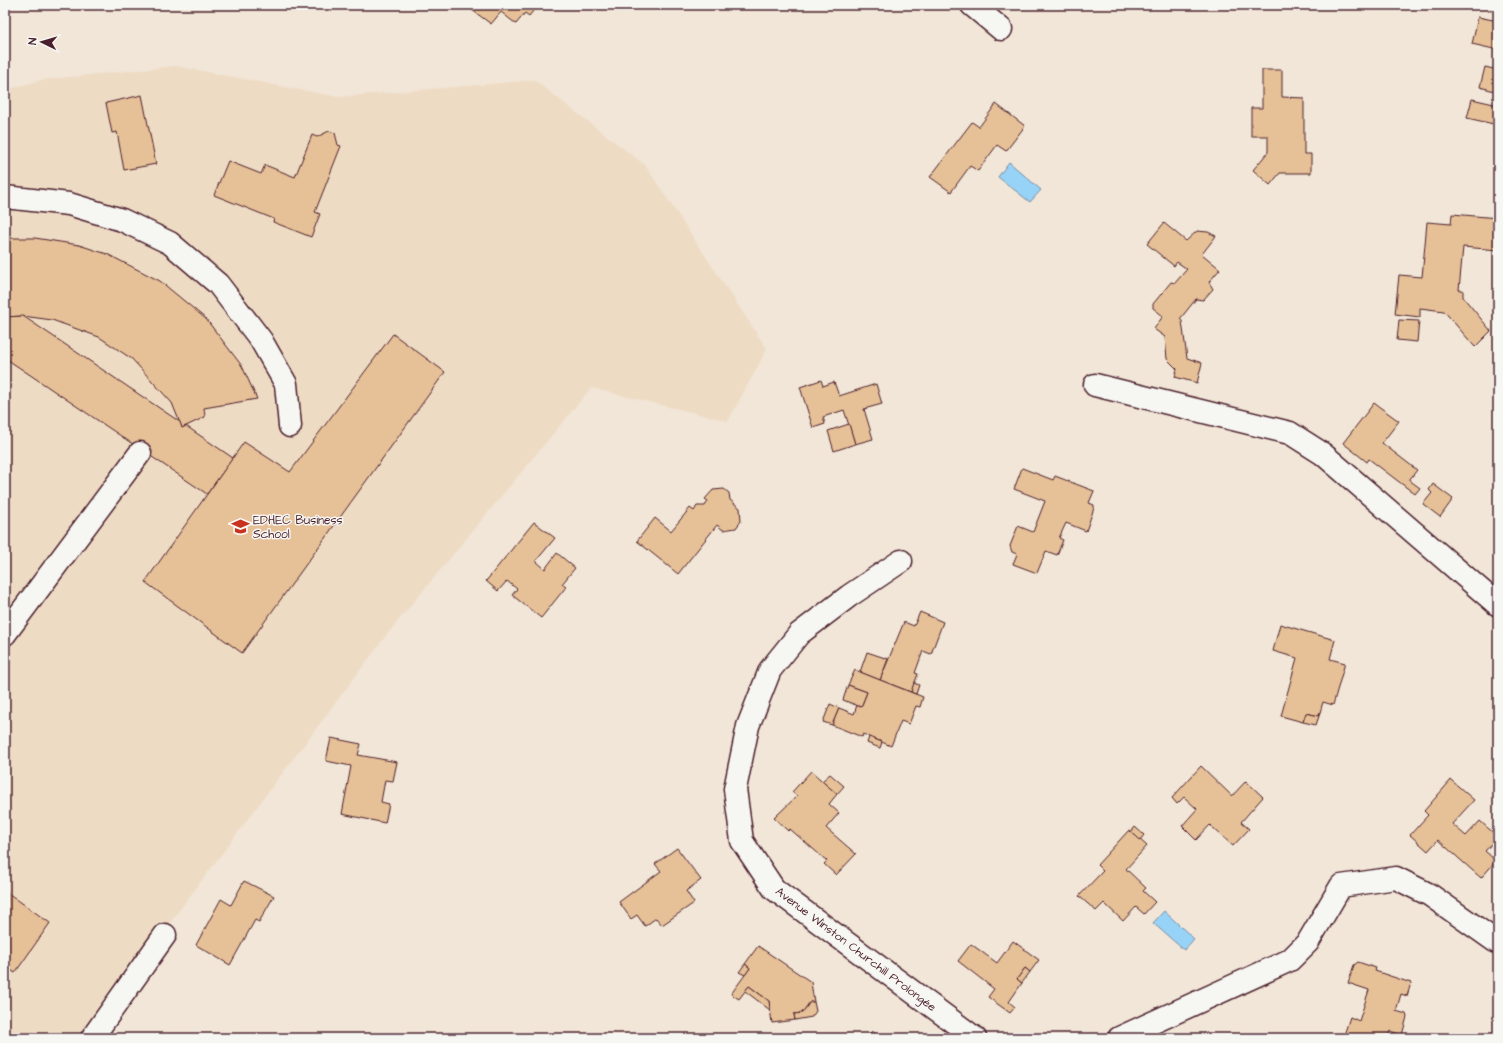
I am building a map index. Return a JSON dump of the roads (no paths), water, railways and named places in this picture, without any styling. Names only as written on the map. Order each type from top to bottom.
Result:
[{"type":"street","points":[[972,5],[1001,29]]},
{"type":"street","points":[[5,197],[69,204],[122,220],[170,243],[218,284],[261,340],[286,384],[290,426]]},
{"type":"street","points":[[1095,385],[1290,433],[1323,454],[1498,604]]},
{"type":"street","points":[[5,634],[140,453]]},
{"type":"street","name":"Avenue Winston Churchill Prolongée","points":[[901,561],[849,596],[799,634],[770,670],[748,726],[735,789],[742,841],[774,889],[975,1038]]},
{"type":"street","points":[[1119,1038],[1290,960],[1308,942],[1341,886],[1396,878],[1430,895],[1498,943]]},
{"type":"street","points":[[92,1038],[165,935]]},
{"type":"water","points":[[1009,162],[1041,190],[1030,202],[998,177]]},
{"type":"water","points":[[1164,911],[1194,939],[1184,950],[1153,923]]},
{"type":"place","name":"EDHEC Business School","points":[[240,527]]}]
